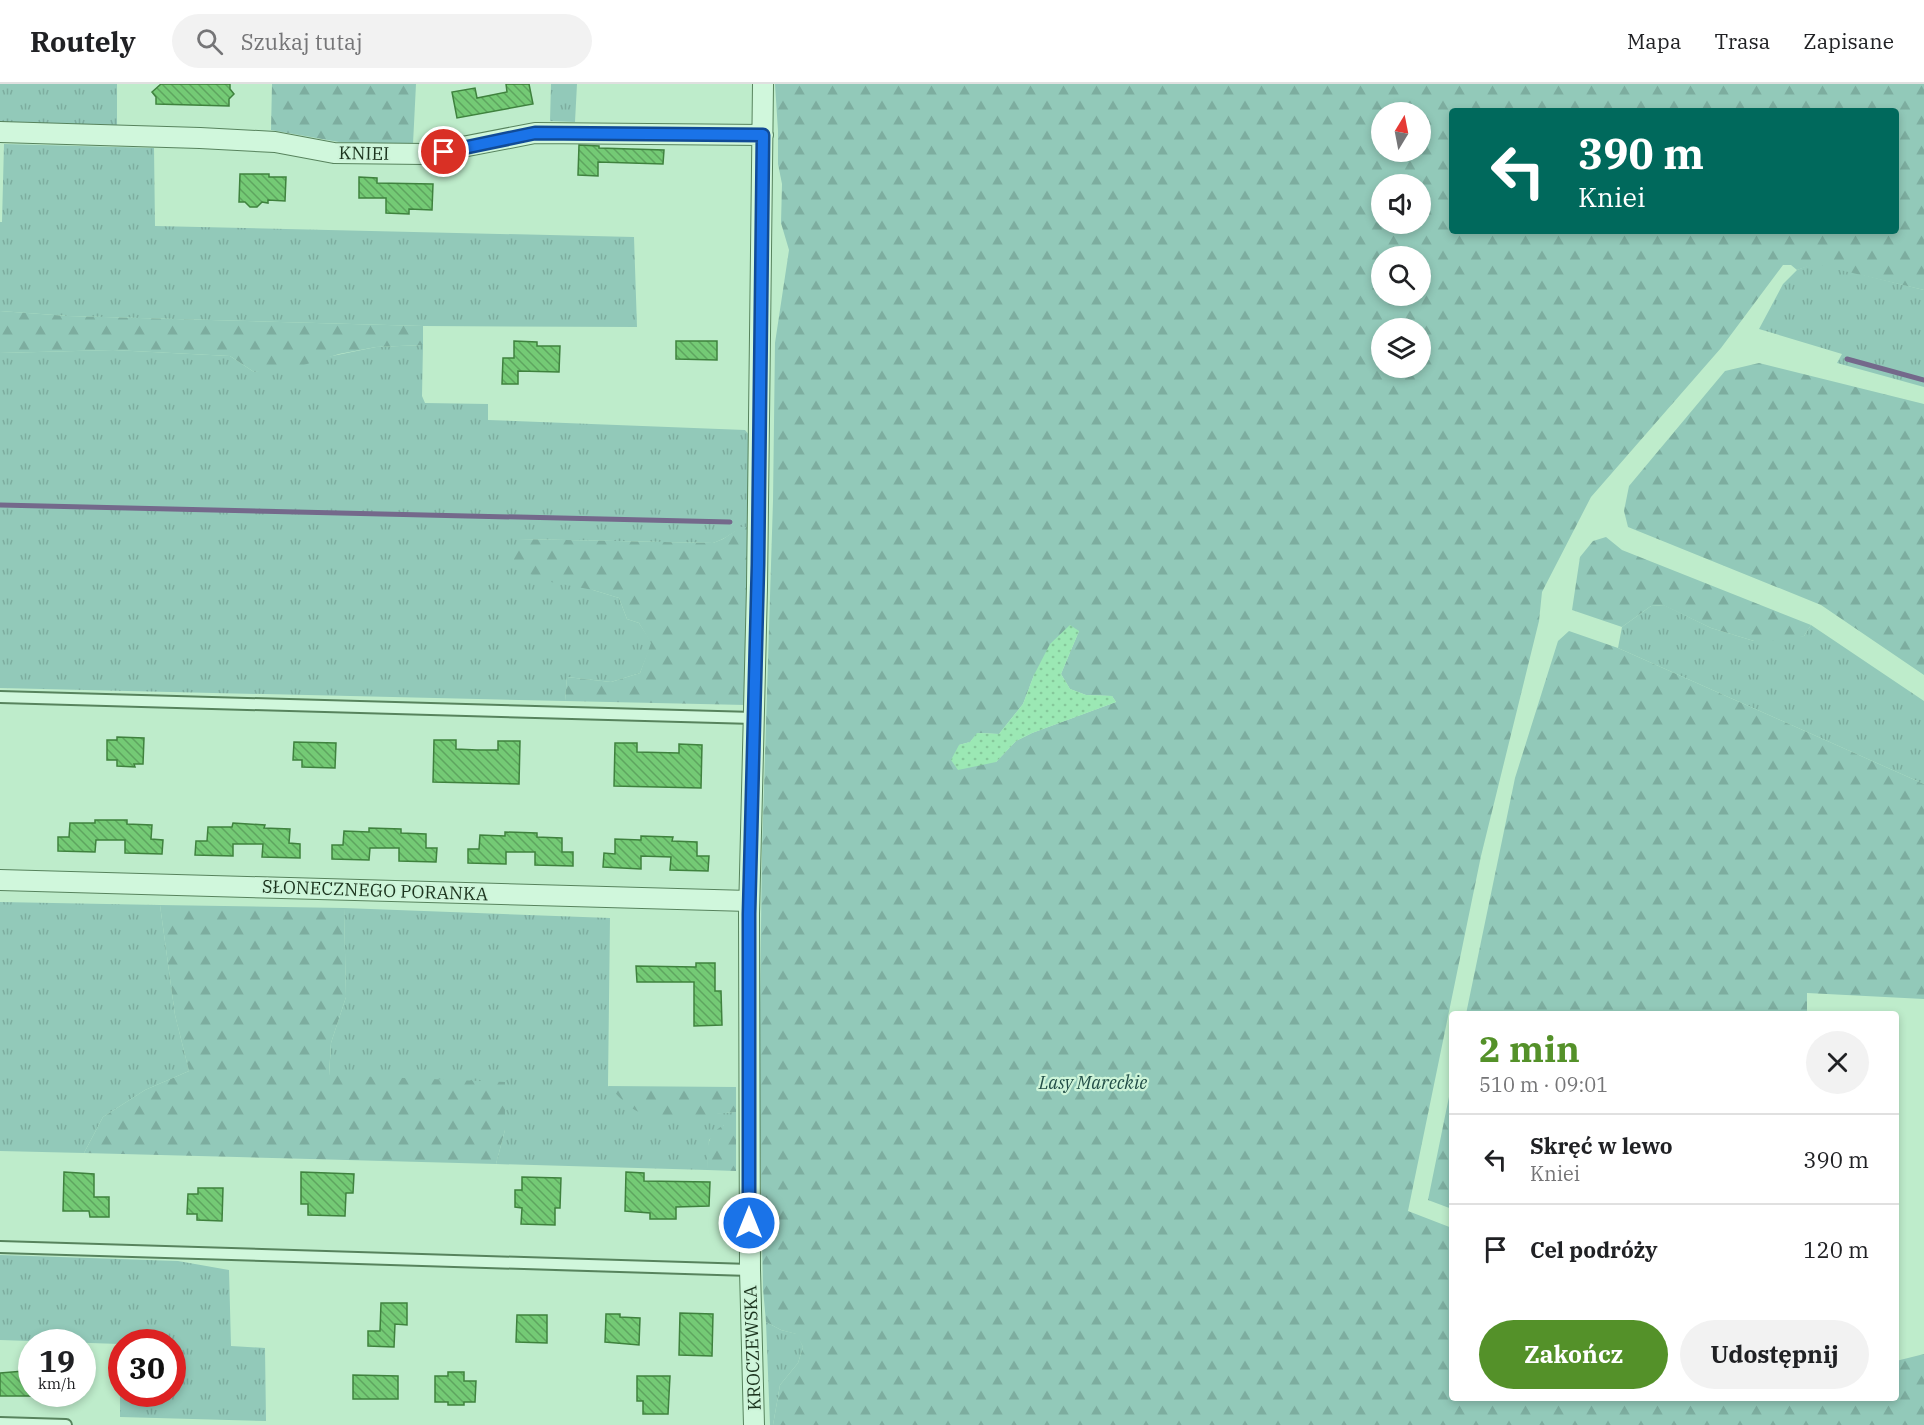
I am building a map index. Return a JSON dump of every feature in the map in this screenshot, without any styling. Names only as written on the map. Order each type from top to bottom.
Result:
[{"type":"street","name":"KROCZEWSKA","points":[[754,1425],[750,1269],[749,901],[754,718],[763,84]]},
{"type":"street","name":"KNIEI","points":[[0,132],[201,138],[275,142],[334,153],[426,154],[535,133],[763,135]]},
{"type":"street","name":"SŁONECZNEGO PORANKA","points":[[0,880],[749,901]]},
{"type":"lane","points":[[0,697],[754,718]]},
{"type":"lane","points":[[0,1247],[750,1269]]},
{"type":"lane","points":[[0,1424],[66,1425]]},
{"type":"green space","points":[[0,84],[117,84],[117,125],[0,122]]},
{"type":"green space","points":[[272,84],[416,84],[413,144],[339,142],[271,130]]},
{"type":"green space","points":[[551,84],[577,84],[575,122],[550,121]]},
{"type":"green space","name":"Lasy Mareckie","points":[[775,84],[1924,84],[1924,290],[1815,264],[1797,270],[1791,265],[1783,265],[1721,348],[1591,497],[1542,592],[1539,621],[1481,856],[1408,1211],[1449,1227],[1449,1401],[1899,1401],[1899,1360],[1924,1354],[1924,1425],[773,1425],[780,1385],[798,1363],[803,1347],[796,1334],[781,1330],[766,1322],[763,1289],[759,1082],[762,851],[773,501],[775,343],[789,250],[781,223],[782,184],[778,164]],"holes":[[[1079,631],[1061,674],[1070,689],[1086,695],[1112,696],[1116,702],[1032,733],[1016,741],[996,762],[959,745],[970,742],[978,733],[999,734],[1023,704],[1034,675]]]},
{"type":"green space","points":[[4,144],[154,148],[155,226],[634,237],[637,327],[423,326],[68,316],[0,311],[0,222],[2,222]]},
{"type":"green space","points":[[1815,263],[1924,290],[1924,387],[1837,363],[1842,354],[1759,329],[1783,284],[1797,270]]},
{"type":"green space","points":[[0,311],[68,316],[423,326],[423,345],[376,347],[339,354],[291,369],[254,372],[230,356],[113,350],[0,353]]},
{"type":"green space","points":[[423,345],[422,396],[425,403],[488,404],[488,420],[745,430],[750,436],[754,527],[737,530],[713,543],[518,539],[593,590],[619,598],[627,619],[639,623],[652,643],[640,673],[611,682],[567,677],[565,701],[0,688],[0,353],[113,350],[230,356],[254,372],[376,347]]},
{"type":"green space","points":[[1759,363],[1924,404],[1924,675],[1821,605],[1628,527],[1624,511],[1629,486],[1725,371]]},
{"type":"green space","points":[[741,527],[754,527],[746,705],[565,701],[567,677],[611,682],[640,673],[651,643],[639,623],[627,619],[619,598],[593,590],[551,582],[519,570],[512,556],[518,539],[713,543]]},
{"type":"green space","points":[[1606,537],[1622,550],[1811,625],[1804,636],[1786,641],[1754,641],[1711,628],[1663,605],[1651,606],[1622,627],[1572,610],[1580,557],[1593,541]]},
{"type":"green space","points":[[1664,605],[1711,628],[1754,641],[1804,636],[1811,625],[1924,701],[1924,784],[1618,648],[1622,627],[1651,606]]},
{"type":"green space","points":[[1569,631],[1618,648],[1924,784],[1924,999],[1807,993],[1807,1011],[1467,1011],[1515,778],[1558,641]]},
{"type":"green space","points":[[0,902],[160,905],[175,1015],[189,1071],[145,1090],[103,1117],[84,1153],[0,1151]]},
{"type":"green space","points":[[160,905],[344,908],[346,997],[331,1043],[329,1075],[505,1082],[505,1130],[496,1164],[84,1153],[103,1117],[145,1090],[189,1071],[175,1015]]},
{"type":"green space","points":[[344,908],[610,918],[608,1086],[668,1117],[736,1112],[736,1125],[724,1125],[709,1140],[707,1170],[496,1164],[505,1130],[329,1076],[331,1043],[346,997]]},
{"type":"green space","points":[[608,1086],[736,1087],[736,1112],[675,1118],[651,1116],[632,1108]]},
{"type":"green space","points":[[1449,1097],[1449,1208],[1428,1200]]},
{"type":"green space","points":[[724,1125],[736,1125],[736,1171],[707,1170],[708,1144],[713,1134]]},
{"type":"green space","points":[[0,1255],[178,1261],[229,1270],[231,1346],[265,1348],[266,1421],[120,1417],[120,1407],[186,1407],[186,1329],[108,1329],[108,1344],[96,1343],[96,1329],[18,1329],[18,1341],[0,1340]]},
{"type":"green space","points":[[766,1322],[781,1330],[797,1334],[803,1347],[798,1363],[780,1385],[773,1425],[770,1425]]},
{"type":"sand","points":[[1070,625],[1079,631],[1061,674],[1070,689],[1086,695],[1112,696],[1116,702],[1016,741],[996,762],[958,770],[951,760],[959,745],[970,742],[977,733],[999,734],[1023,704],[1034,675],[1050,644]]},
{"type":"building","points":[[161,84],[230,84],[230,89],[234,94],[229,99],[229,106],[156,104],[156,97],[152,92]]},
{"type":"building","points":[[506,84],[529,84],[533,104],[457,118],[452,92],[475,88],[477,98],[507,92]]},
{"type":"building","points":[[579,145],[599,146],[599,148],[664,150],[663,164],[598,162],[598,176],[578,175]]},
{"type":"building","points":[[240,174],[269,174],[269,177],[286,177],[285,201],[268,200],[268,203],[262,202],[257,207],[250,207],[245,202],[239,202]]},
{"type":"building","points":[[359,177],[377,178],[377,183],[433,184],[432,210],[409,209],[409,214],[386,213],[386,198],[359,198]]},
{"type":"building","points":[[514,341],[537,342],[537,346],[560,346],[559,372],[518,371],[518,384],[502,384],[503,358],[514,358]]},
{"type":"building","points":[[676,341],[717,341],[717,360],[676,359]]},
{"type":"building","points":[[117,737],[144,738],[143,764],[134,764],[135,767],[117,766],[117,760],[107,760],[107,740],[117,740]]},
{"type":"building","points":[[434,740],[456,740],[456,749],[477,750],[498,750],[498,741],[520,741],[519,784],[433,782]]},
{"type":"building","points":[[294,742],[336,743],[335,768],[302,767],[302,760],[293,760]]},
{"type":"building","points":[[615,743],[637,743],[637,752],[679,753],[679,744],[702,745],[701,788],[614,786]]},
{"type":"building","points":[[95,820],[127,820],[127,824],[152,825],[151,839],[163,840],[162,854],[125,853],[125,840],[96,840],[95,852],[58,851],[58,837],[69,837],[70,823],[95,823]]},
{"type":"building","points":[[233,823],[290,829],[289,843],[300,844],[300,858],[262,857],[263,844],[233,844],[233,856],[195,855],[196,841],[207,841],[208,827],[232,827]]},
{"type":"building","points":[[369,828],[401,829],[401,833],[426,834],[426,848],[437,848],[436,862],[399,861],[399,848],[370,848],[369,860],[332,859],[332,845],[343,845],[344,831],[369,832]]},
{"type":"building","points":[[505,832],[537,833],[537,837],[562,838],[562,852],[573,852],[573,866],[535,865],[535,852],[506,852],[506,864],[468,863],[468,849],[479,849],[480,835],[505,836]]},
{"type":"building","points":[[641,836],[673,837],[672,841],[697,842],[697,856],[709,856],[708,871],[670,870],[671,857],[641,856],[641,869],[603,867],[604,853],[615,854],[615,839],[641,840]]},
{"type":"building","points":[[696,963],[715,963],[715,991],[721,991],[722,1025],[694,1026],[694,982],[637,982],[636,966],[696,967]]},
{"type":"building","points":[[64,1172],[94,1174],[94,1197],[109,1197],[109,1217],[90,1217],[89,1211],[63,1211]]},
{"type":"building","points":[[301,1172],[354,1174],[353,1193],[346,1193],[345,1216],[308,1215],[308,1204],[301,1204]]},
{"type":"building","points":[[626,1172],[644,1173],[644,1181],[710,1182],[709,1206],[676,1207],[676,1219],[650,1219],[650,1213],[625,1211]]},
{"type":"building","points":[[522,1177],[561,1178],[560,1208],[555,1208],[555,1225],[521,1224],[522,1208],[515,1207],[515,1190],[522,1190]]},
{"type":"building","points":[[198,1188],[223,1188],[222,1221],[197,1220],[197,1214],[187,1214],[188,1194],[198,1194]]},
{"type":"building","points":[[381,1303],[407,1303],[407,1325],[395,1324],[394,1347],[368,1346],[368,1331],[380,1331]]},
{"type":"building","points":[[680,1313],[713,1314],[712,1356],[679,1355]]},
{"type":"building","points":[[606,1314],[640,1318],[639,1345],[605,1342]]},
{"type":"building","points":[[517,1315],[547,1315],[547,1343],[516,1342]]},
{"type":"building","points":[[18,1372],[18,1396],[0,1396],[0,1373]]},
{"type":"building","points":[[448,1372],[464,1372],[464,1381],[476,1381],[475,1402],[448,1405],[448,1402],[435,1402],[435,1376],[448,1376]]},
{"type":"building","points":[[353,1375],[398,1376],[398,1399],[353,1399]]},
{"type":"building","points":[[637,1376],[670,1376],[668,1414],[643,1414],[643,1401],[637,1401]]},
{"type":"waterway","points":[[1847,359],[1924,380]]},
{"type":"waterway","points":[[0,505],[730,522]]},
{"type":"route","points":[[444,152],[535,133],[763,135],[758,564],[749,914],[749,1223]]}]
